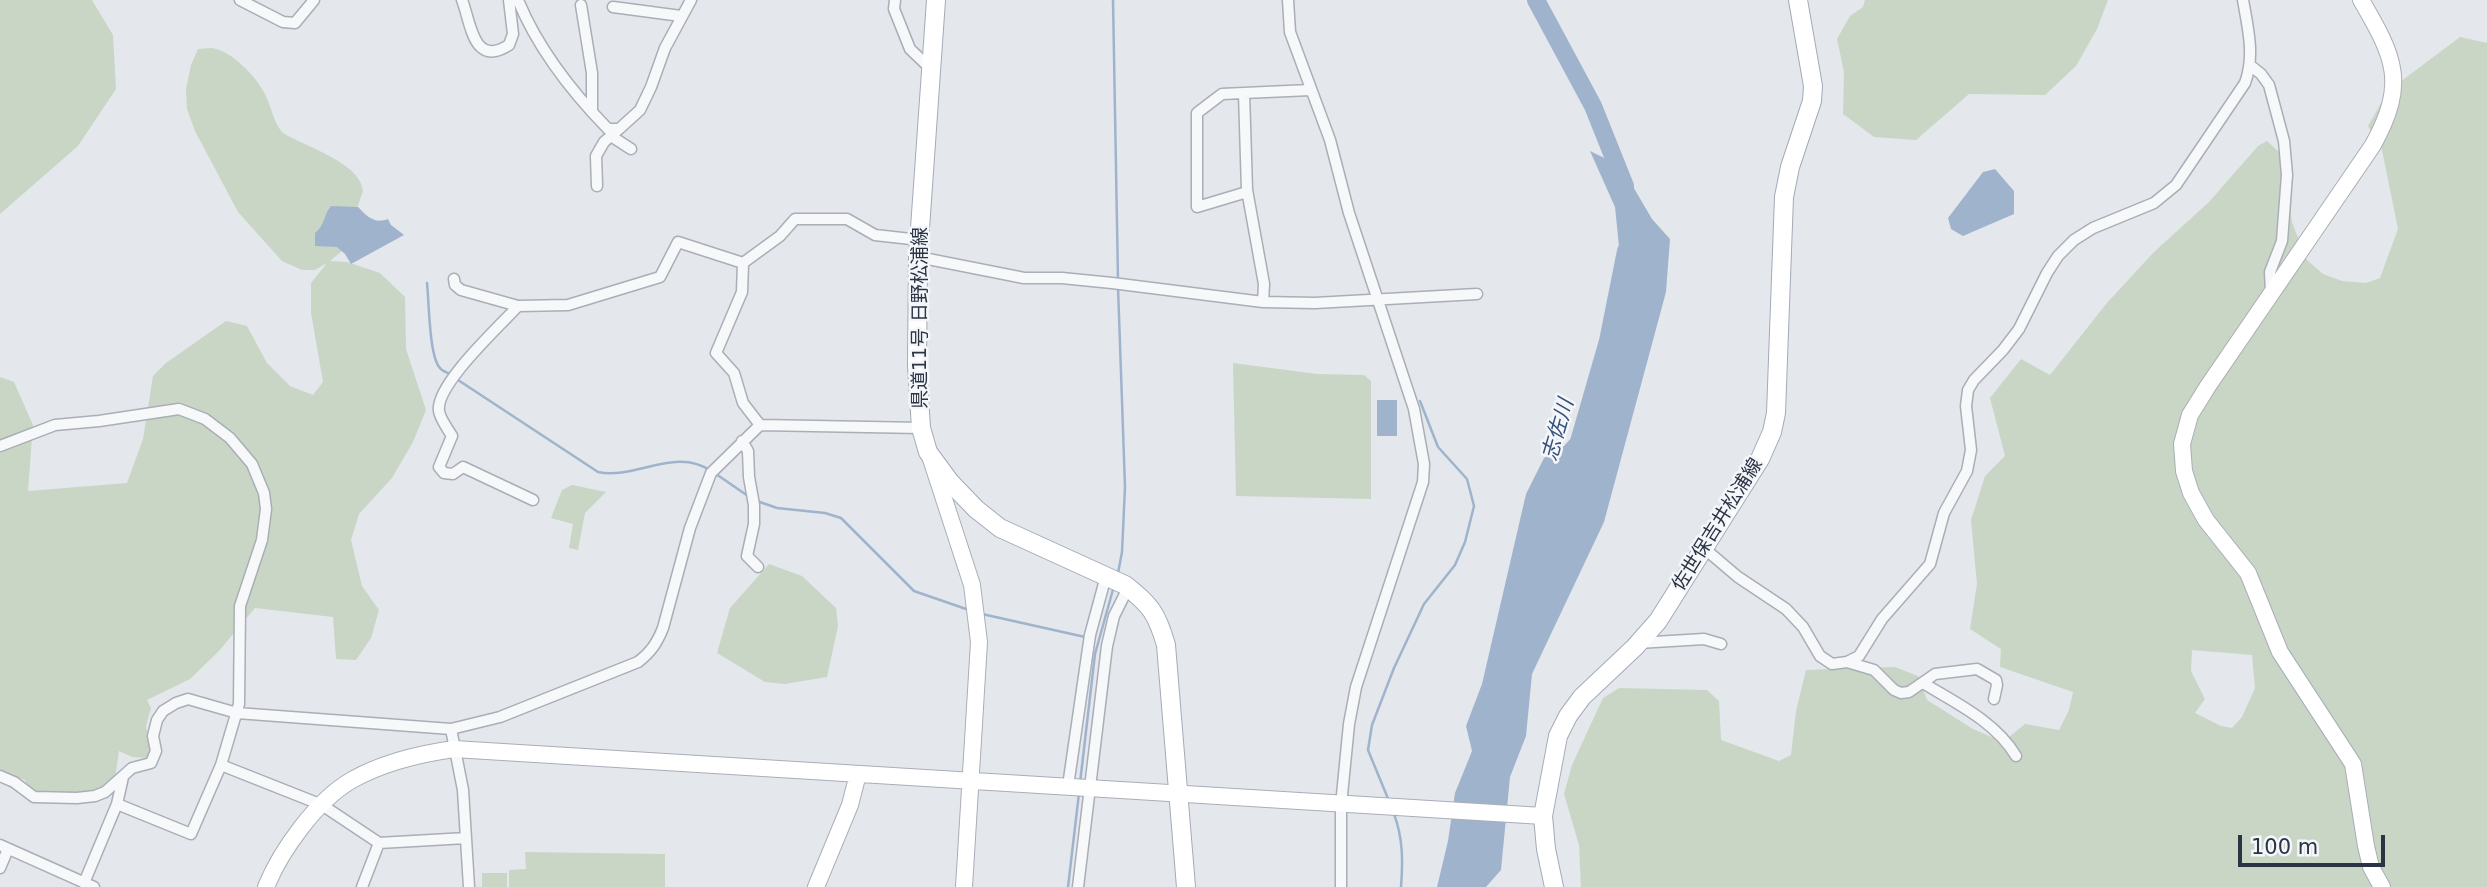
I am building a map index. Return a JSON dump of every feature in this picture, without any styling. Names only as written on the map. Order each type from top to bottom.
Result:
[{"type":"main road","name":"県道11号 日野松浦線","points":[[936,0],[919,248],[917,365],[921,428],[928,452],[950,482],[976,509],[1000,528],[1127,587],[1143,599],[1158,618],[1166,645],[1186,887]]},
{"type":"main road","name":"佐世保吉井松浦線","points":[[1553,887],[1546,849],[1535,816],[1558,736],[1582,697],[1658,621],[1760,460],[1772,432],[1776,413],[1784,197],[1814,86],[1798,0]]},
{"type":"street","points":[[240,0],[283,22],[295,23],[314,0]]},
{"type":"street","points":[[463,0],[471,32],[485,50],[492,52],[509,45],[513,34],[509,0]]},
{"type":"street","points":[[518,0],[545,52],[592,111],[631,149]]},
{"type":"street","points":[[597,186],[596,156],[604,142],[640,110],[665,48],[691,0]]},
{"type":"street","points":[[895,0],[894,9],[910,49],[931,69]]},
{"type":"street","points":[[1288,0],[1290,32],[1330,140],[1349,213],[1414,408],[1424,464],[1423,482],[1356,687],[1349,724],[1341,805],[1341,887]]},
{"type":"street","points":[[1705,549],[1738,577],[1786,609],[1803,627],[1820,656],[1832,664],[1847,662],[1858,656],[1882,619],[1930,564],[1944,513],[1967,471],[1971,450],[1966,406],[1968,390],[1974,380],[2019,329],[2058,257],[2074,240],[2093,228],[2154,203],[2176,186],[2245,83],[2251,66],[2243,0]]},
{"type":"street","points":[[2361,0],[2376,25],[2391,59],[2395,76],[2391,105],[2384,124],[2208,386],[2190,415],[2182,444],[2184,471],[2191,493],[2206,520],[2248,573],[2280,652],[2353,764],[2366,846],[2371,867],[2382,887]]},
{"type":"street","points":[[581,5],[592,74],[592,111]]},
{"type":"street","points":[[613,7],[681,16]]},
{"type":"street","points":[[2251,66],[2269,85],[2284,141],[2286,164],[2282,241],[2270,272],[2271,295]]},
{"type":"street","points":[[1247,192],[1198,207],[1197,113],[1222,94],[1310,90]]},
{"type":"street","points":[[1244,93],[1247,192],[1264,284],[1263,302]]},
{"type":"street","points":[[743,263],[780,236],[795,219],[847,219],[875,235],[1024,278],[1112,282],[1263,302],[1315,303],[1477,294]]},
{"type":"street","points":[[454,279],[455,285],[461,290],[518,306],[568,305],[660,277],[678,242],[743,263]]},
{"type":"street","points":[[743,263],[742,292],[716,353],[734,373],[743,403],[760,425]]},
{"type":"street","points":[[518,306],[453,376],[441,395],[439,412],[452,436],[439,467],[444,473],[453,474],[463,467],[533,500]]},
{"type":"street","points":[[0,446],[55,425],[179,409],[205,419],[237,446],[253,464],[264,493],[266,509],[262,540],[240,606],[237,713],[221,765],[191,834],[117,804]]},
{"type":"street","points":[[0,776],[15,782],[27,793],[41,799],[95,796],[115,785],[132,768],[151,763],[156,751],[153,727],[163,711],[188,699],[237,713],[451,729],[500,717],[638,662],[649,654],[663,628],[690,528],[714,470],[760,425],[921,428]]},
{"type":"street","points":[[742,441],[748,451],[749,477],[754,500],[754,524],[747,556],[758,567]]},
{"type":"street","points":[[928,452],[972,585],[979,642],[964,887]]},
{"type":"street","points":[[1078,887],[1079,786],[1089,638],[1106,576]]},
{"type":"street","points":[[1079,786],[1109,632],[1127,587]]},
{"type":"street","points":[[1638,643],[1704,639],[1721,644]]},
{"type":"street","points":[[1847,662],[1874,670],[1900,693],[1909,692],[1936,674],[1976,670],[1996,680],[1994,699]]},
{"type":"street","points":[[1923,682],[1971,712],[2003,738],[2016,756]]},
{"type":"street","points":[[451,729],[463,790],[469,887]]},
{"type":"street","points":[[265,887],[298,832],[322,805],[350,781],[386,764],[423,753],[454,749],[1535,816]]},
{"type":"street","points":[[221,765],[322,805],[379,843],[466,838]]},
{"type":"street","points":[[0,868],[4,847],[89,885],[117,804],[124,774]]},
{"type":"street","points":[[816,887],[850,805],[858,774]]},
{"type":"street","points":[[362,887],[379,843]]},
{"type":"green space","points":[[0,0],[92,0],[113,35],[116,89],[78,146],[0,214]]},
{"type":"green space","points":[[1865,0],[2108,0],[2097,29],[2076,66],[2045,95],[1969,94],[1916,140],[1874,137],[1843,114],[1844,72],[1837,39],[1850,16],[1863,7]]},
{"type":"green space","points":[[2460,37],[2487,43],[2487,887],[1581,887],[1579,845],[1564,794],[1572,765],[1603,698],[1619,688],[1707,690],[1719,701],[1721,740],[1779,761],[1791,755],[1796,711],[1806,670],[1895,667],[1918,676],[1927,700],[1973,729],[2003,742],[2025,724],[2059,730],[2069,710],[2073,692],[2000,667],[2001,649],[1970,629],[1977,584],[1971,520],[1985,476],[2005,456],[1990,398],[2021,359],[2050,375],[2106,304],[2154,252],[2209,202],[2258,146],[2267,141],[2280,153],[2292,222],[2306,259],[2323,274],[2342,281],[2366,283],[2380,278],[2398,229],[2382,150],[2368,126],[2388,91]],"holes":[[[2192,650],[2252,655],[2255,688],[2242,717],[2232,728],[2221,726],[2195,713],[2205,699],[2191,671]]]},
{"type":"green space","points":[[212,48],[235,59],[255,79],[283,133],[343,164],[360,181],[363,191],[342,251],[330,261],[347,262],[380,273],[405,297],[406,349],[426,410],[413,442],[392,478],[359,514],[351,540],[362,586],[379,610],[371,638],[356,660],[336,659],[333,617],[255,608],[218,652],[190,679],[147,700],[151,708],[146,726],[151,750],[149,758],[132,757],[119,751],[115,778],[104,788],[85,795],[55,796],[36,792],[28,790],[25,780],[0,772],[0,377],[14,382],[33,425],[28,491],[127,483],[143,439],[153,376],[166,363],[226,321],[247,326],[267,363],[290,386],[313,395],[323,382],[311,313],[311,283],[327,263],[315,270],[302,270],[282,261],[238,212],[195,131],[187,109],[186,89],[191,65],[198,49]]},
{"type":"green space","points":[[1233,363],[1317,374],[1364,375],[1371,381],[1371,499],[1236,496]]},
{"type":"green space","points":[[572,485],[606,492],[585,513],[578,550],[569,548],[573,524],[551,518],[562,490]]},
{"type":"green space","points":[[769,564],[802,576],[836,608],[838,626],[827,677],[785,684],[765,682],[717,653],[730,608]]},
{"type":"green space","points":[[525,852],[665,854],[665,887],[509,887],[509,870],[526,869]]},
{"type":"green space","points":[[482,873],[507,873],[507,887],[482,887]]},
{"type":"water","points":[[1590,151],[1621,166],[1652,219],[1670,239],[1666,292],[1604,522],[1532,674],[1526,736],[1510,777],[1501,870],[1486,887],[1437,887],[1448,841],[1455,793],[1472,751],[1466,726],[1482,684],[1526,494],[1544,458],[1564,446],[1594,413],[1608,365],[1623,286],[1615,207]]},
{"type":"water","points":[[1995,169],[2014,191],[2014,214],[1963,236],[1951,229],[1948,218],[1983,172]]},
{"type":"water","points":[[331,206],[358,207],[375,220],[388,219],[391,225],[404,235],[351,264],[337,247],[315,246],[315,233]]},
{"type":"water","points":[[1377,400],[1397,400],[1397,436],[1377,436]]},
{"type":"waterway","points":[[1113,0],[1118,280]]},
{"type":"waterway","name":"志佐川","points":[[1536,0],[1593,106],[1625,186]]},
{"type":"waterway","name":"志佐川","points":[[1578,445],[1608,341],[1626,251]]},
{"type":"waterway","points":[[427,283],[430,328],[436,362],[443,371],[450,374]]},
{"type":"waterway","points":[[1118,287],[1125,487],[1122,552],[1118,573]]},
{"type":"waterway","points":[[455,378],[598,472],[626,472],[670,462],[698,464],[711,471]]},
{"type":"waterway","points":[[1389,801],[1368,750],[1372,725],[1394,668],[1424,604],[1455,565],[1465,542],[1474,506],[1467,479],[1438,447],[1420,401]]},
{"type":"waterway","points":[[716,474],[748,496]]},
{"type":"waterway","points":[[757,501],[777,508],[825,513],[841,518],[914,591],[969,610]]},
{"type":"waterway","points":[[1080,783],[1095,654],[1114,586]]},
{"type":"waterway","points":[[982,614],[1085,637]]},
{"type":"waterway","points":[[1068,887],[1079,793]]},
{"type":"waterway","points":[[1394,814],[1402,850],[1401,887]]}]
